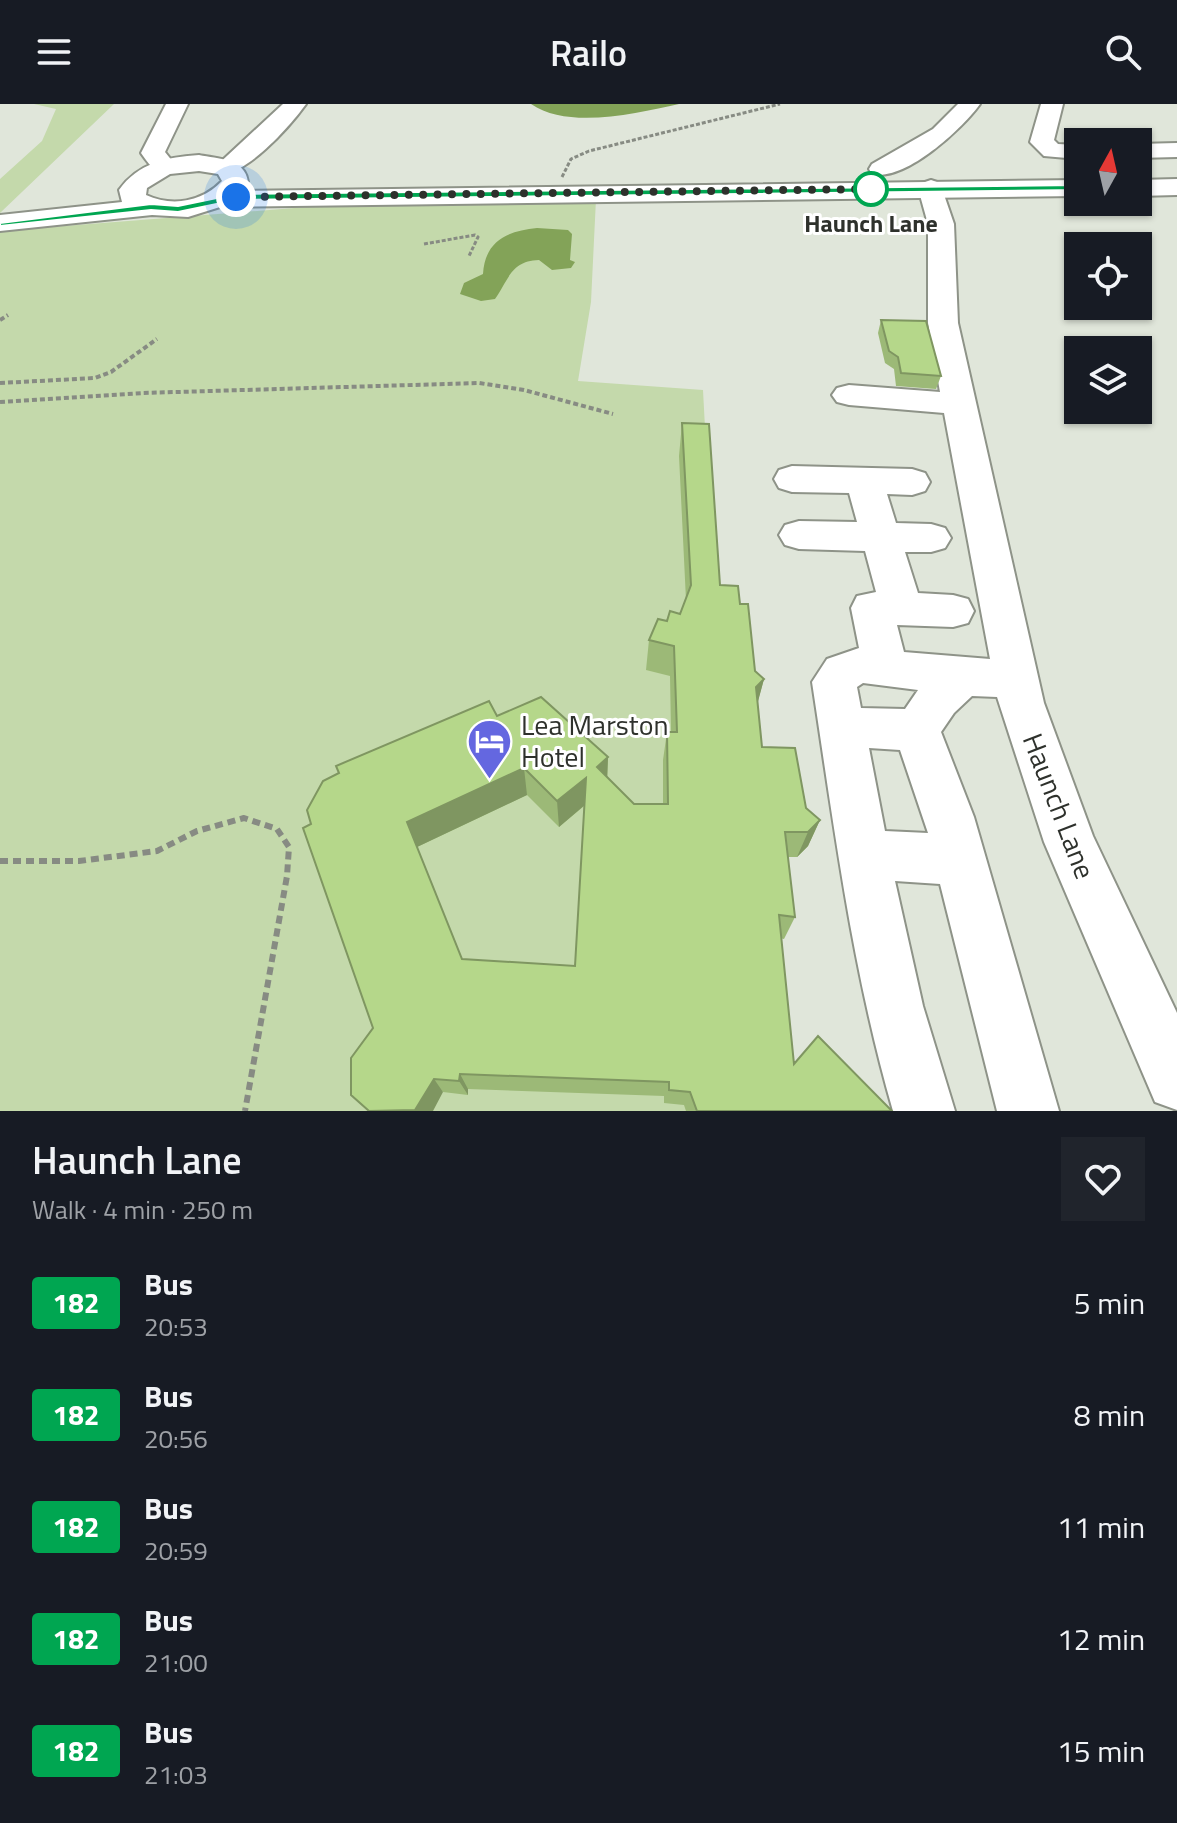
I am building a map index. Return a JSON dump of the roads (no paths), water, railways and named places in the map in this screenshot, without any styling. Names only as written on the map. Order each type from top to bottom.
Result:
[{"type":"main road","points":[[66,214],[105,201],[165,167],[199,163],[335,198]]},
{"type":"main road","points":[[217,199],[235,182],[230,171]]},
{"type":"main road","points":[[137,182],[132,190],[134,199],[151,207]]},
{"type":"main road","points":[[1152,188],[1177,187]]},
{"type":"main road","points":[[0,223],[151,207],[178,209],[217,199],[1064,188]]},
{"type":"street","points":[[165,167],[153,153],[177,104]]},
{"type":"street","points":[[230,171],[295,104]]},
{"type":"street","points":[[881,169],[958,122],[969,104]]},
{"type":"street","points":[[1052,104],[1042,142],[1052,151],[1064,151]]},
{"type":"street","points":[[1152,151],[1177,150]]},
{"type":"street","name":"Haunch Lane","points":[[931,188],[941,224],[943,323],[959,404],[990,678],[1021,703],[1070,842],[1177,1079]]},
{"type":"street","points":[[849,395],[959,404]]},
{"type":"street","points":[[792,479],[912,482]]},
{"type":"street","points":[[865,482],[902,610]]},
{"type":"street","points":[[799,535],[931,538]]},
{"type":"street","points":[[886,668],[872,608],[953,611]]},
{"type":"street","points":[[924,1111],[902,1045],[834,682],[843,672],[862,665],[990,678]]},
{"type":"street","points":[[917,730],[939,695],[952,683],[990,678]]},
{"type":"street","points":[[842,727],[917,730]]},
{"type":"street","points":[[917,730],[949,817],[1028,1111]]},
{"type":"street","points":[[865,855],[961,860]]},
{"type":"place","name":"Haunch Lane","points":[[871,189]]},
{"type":"place","name":"Lea Marston Hotel","points":[[490,780]]}]
